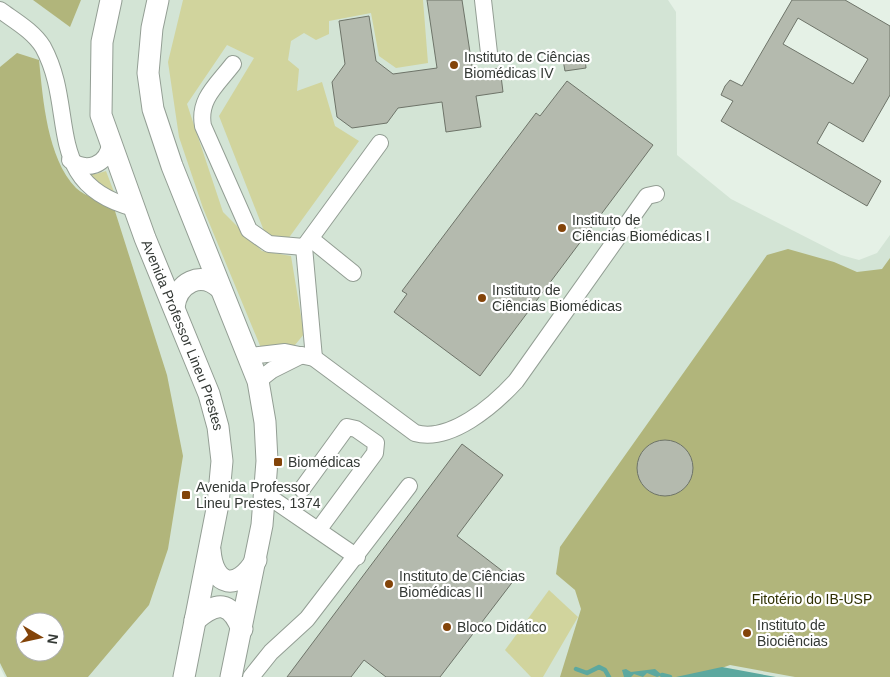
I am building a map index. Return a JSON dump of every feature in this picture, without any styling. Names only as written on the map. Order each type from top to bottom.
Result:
[{"type":"main road","name":"Avenida Professor Lineu Prestes","points":[[111,0],[103,29],[100,72],[101,115],[155,264],[209,394],[218,427],[221,473],[210,544],[184,677]]},
{"type":"main road","points":[[158,0],[152,28],[148,74],[153,109],[172,166],[258,381],[266,432],[268,461],[257,557],[231,677]]},
{"type":"main road","points":[[155,264],[169,271],[189,270],[197,263],[204,246]]},
{"type":"main road","points":[[174,307],[178,293],[184,285],[194,280],[204,278],[220,288]]},
{"type":"main road","points":[[210,544],[213,570],[219,577],[228,581],[238,580],[246,574],[257,557]]},
{"type":"main road","points":[[195,620],[207,610],[219,606],[231,610],[242,629]]},
{"type":"street","points":[[483,0],[489,53]]},
{"type":"street","points":[[0,10],[32,33],[43,48],[56,86],[70,160],[90,187],[104,197],[134,208]]},
{"type":"street","points":[[233,64],[204,102],[201,115],[203,126],[249,230],[269,244],[307,243],[354,273]]},
{"type":"street","points":[[308,356],[307,243],[380,143]]},
{"type":"street","points":[[70,160],[77,165],[93,166],[106,156],[110,144]]},
{"type":"street","points":[[249,356],[272,352],[308,356],[406,428],[426,437],[465,423],[497,402],[516,382],[648,196],[656,194]]},
{"type":"street","points":[[258,381],[280,365],[308,356]]},
{"type":"street","points":[[302,489],[347,428],[356,429],[376,443],[375,453],[318,529]]},
{"type":"street","points":[[251,677],[271,652],[307,619],[409,486]]},
{"type":"street","points":[[265,494],[357,556]]},
{"type":"shaded area","points":[[0,0],[668,0],[676,12],[677,155],[731,199],[841,255],[859,260],[877,253],[890,235],[890,677],[5,677],[0,667]]},
{"type":"green space","points":[[33,0],[81,0],[70,27]]},
{"type":"green space","points":[[183,0],[423,0],[428,63],[396,68],[379,56],[371,13],[329,21],[329,34],[316,40],[304,33],[291,41],[288,60],[299,69],[297,91],[322,82],[335,126],[359,141],[288,239],[266,236],[219,116],[254,58],[227,45],[187,104],[223,212],[262,251],[291,256],[304,334],[295,345],[261,348],[203,208],[179,137],[168,62]]},
{"type":"green space","points":[[17,53],[39,60],[48,127],[59,161],[66,175],[80,191],[114,208],[167,375],[183,456],[168,549],[149,605],[88,677],[7,677],[0,663],[0,67]]},
{"type":"green space","points":[[106,171],[117,200],[85,174],[96,174]]},
{"type":"green space","name":"Fitotério do IB-USP","points":[[788,249],[834,262],[857,272],[882,269],[890,258],[890,677],[795,677],[730,665],[697,677],[560,677],[581,609],[575,590],[556,574],[560,547],[767,255]]},
{"type":"green space","points":[[549,590],[578,617],[543,677],[531,677],[505,650]]},
{"type":"water","points":[[722,667],[776,677],[676,677]]},
{"type":"water","points":[[626,669],[631,672],[655,669],[662,675],[657,677],[647,673],[643,677],[634,674],[631,677],[624,677],[622,670]]},
{"type":"building","name":"Instituto de Ciências Biomédicas IV","points":[[427,0],[462,0],[473,72],[500,68],[503,92],[476,96],[481,127],[446,132],[442,102],[398,108],[387,123],[352,128],[337,117],[332,82],[345,64],[339,21],[369,16],[376,61],[393,74],[437,68]]},
{"type":"building","points":[[792,0],[845,0],[890,26],[890,95],[863,142],[829,122],[817,143],[881,181],[867,206],[721,121],[733,101],[721,95],[725,86],[730,80],[742,86]],"holes":[[[798,18],[868,59],[853,84],[783,44]]]},
{"type":"building","points":[[585,57],[586,68],[565,71],[563,60]]},
{"type":"building","points":[[567,81],[653,145],[480,376],[394,312],[407,294],[402,291],[536,113],[540,116]]},
{"type":"building","points":[[660,440],[670,440],[685,448],[691,457],[693,468],[691,479],[685,488],[670,496],[660,496],[649,491],[642,484],[637,473],[637,463],[642,452],[649,445]]},
{"type":"building","points":[[462,444],[503,475],[457,536],[514,580],[440,677],[386,677],[364,660],[351,677],[287,677]]},
{"type":"waterway","points":[[576,669],[587,673],[599,667],[605,670],[609,677]]},
{"type":"waterway","points":[[662,675],[670,677]]},
{"type":"place","name":"Instituto de Ciências Biomédicas IV","points":[[454,65]]},
{"type":"place","name":"Instituto de Ciências Biomédicas I","points":[[562,228]]},
{"type":"place","name":"Instituto de Ciências Biomédicas","points":[[482,298]]},
{"type":"place","name":"Biomédicas","points":[[278,462]]},
{"type":"place","name":"Avenida Professor Lineu Prestes, 1374","points":[[186,495]]},
{"type":"place","name":"Instituto de Ciências Biomédicas II","points":[[389,584]]},
{"type":"place","name":"Bloco Didático","points":[[447,627]]},
{"type":"place","name":"Instituto de Biociências","points":[[747,633]]}]
